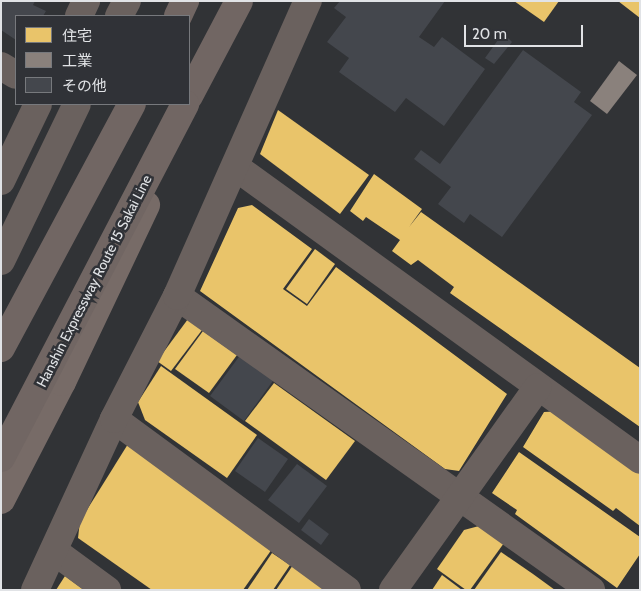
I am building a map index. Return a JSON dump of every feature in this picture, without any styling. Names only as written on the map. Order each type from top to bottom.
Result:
[{"type":"highway","points":[[179,15],[186,1]]},
{"type":"highway","points":[[190,94],[239,1]]},
{"type":"highway","points":[[1,348],[131,105]]},
{"type":"highway","name":"Hanshin Expressway Route 15 Sakai Line","points":[[1,458],[184,105]]},
{"type":"street","points":[[80,15],[86,1]]},
{"type":"street","points":[[120,15],[127,1]]},
{"type":"street","points":[[1,500],[62,382],[181,132],[251,1]]},
{"type":"street","points":[[35,590],[114,420],[178,296],[237,168],[308,1]]},
{"type":"street","points":[[1,66],[15,74]]},
{"type":"street","points":[[1,181],[38,105]]},
{"type":"street","points":[[1,261],[77,105]]},
{"type":"street","points":[[237,168],[640,460]]},
{"type":"street","points":[[178,296],[591,590]]},
{"type":"street","points":[[393,590],[538,387]]},
{"type":"street","points":[[114,420],[348,590]]},
{"type":"street","points":[[54,550],[107,590]]},
{"type":"building: 住宅","points":[[514,1],[559,1],[544,22]]},
{"type":"building: 住宅","points":[[618,1],[640,1],[640,18]]},
{"type":"building: 住宅","points":[[278,110],[369,175],[340,214],[260,154]]},
{"type":"building: 住宅","points":[[374,174],[422,209],[409,227],[421,212],[640,368],[640,427],[450,293],[454,287],[418,260],[411,265],[392,251],[400,240],[366,217],[363,221],[350,211]]},
{"type":"building: 住宅","points":[[252,205],[312,249],[283,289],[307,306],[336,267],[507,394],[459,471],[445,469],[200,291],[238,208]]},
{"type":"building: 住宅","points":[[315,249],[335,264],[307,304],[286,289]]},
{"type":"building: 住宅","points":[[188,319],[202,330],[171,371],[157,361]]},
{"type":"building: 住宅","points":[[203,331],[237,355],[209,393],[175,369]]},
{"type":"building: 住宅","points":[[161,366],[257,435],[227,478],[145,420],[138,402]]},
{"type":"building: 住宅","points":[[274,383],[355,441],[326,480],[245,421]]},
{"type":"building: 住宅","points":[[563,411],[640,469],[640,526],[616,508],[613,511],[523,447],[544,412]]},
{"type":"building: 住宅","points":[[128,444],[272,549],[243,590],[152,590],[78,538],[80,521]]},
{"type":"building: 住宅","points":[[519,452],[640,537],[640,554],[617,588],[515,514],[517,510],[492,493]]},
{"type":"building: 住宅","points":[[479,526],[504,543],[470,590],[466,590],[437,569],[464,530]]},
{"type":"building: 住宅","points":[[501,552],[533,574],[555,590],[474,590]]},
{"type":"building: 住宅","points":[[272,553],[290,565],[273,590],[247,590]]},
{"type":"building: 住宅","points":[[293,565],[327,590],[276,590]]},
{"type":"building: 住宅","points":[[442,575],[462,590],[432,590]]},
{"type":"building: 住宅","points":[[65,576],[84,590],[56,590]]},
{"type":"building: 工業","points":[[619,61],[637,75],[607,114],[590,101]]},
{"type":"building: その他","points":[[1,1],[35,1],[33,5],[46,11],[44,15],[15,15],[15,39],[1,30]]},
{"type":"building: その他","points":[[340,1],[445,1],[419,37],[434,47],[442,37],[485,69],[444,126],[406,98],[395,112],[339,72],[349,58],[327,42],[346,17],[334,8]]},
{"type":"building: その他","points":[[503,33],[512,42],[494,64],[485,58]]},
{"type":"building: その他","points":[[523,50],[581,92],[574,102],[592,115],[502,237],[470,214],[464,223],[438,204],[451,187],[414,159],[421,150],[440,164]]},
{"type":"building: その他","points":[[241,354],[275,378],[244,421],[210,396]]},
{"type":"building: その他","points":[[258,438],[288,459],[265,492],[235,471]]},
{"type":"building: その他","points":[[297,464],[327,486],[299,523],[268,500]]},
{"type":"building: その他","points":[[309,519],[329,534],[321,545],[301,530]]}]
